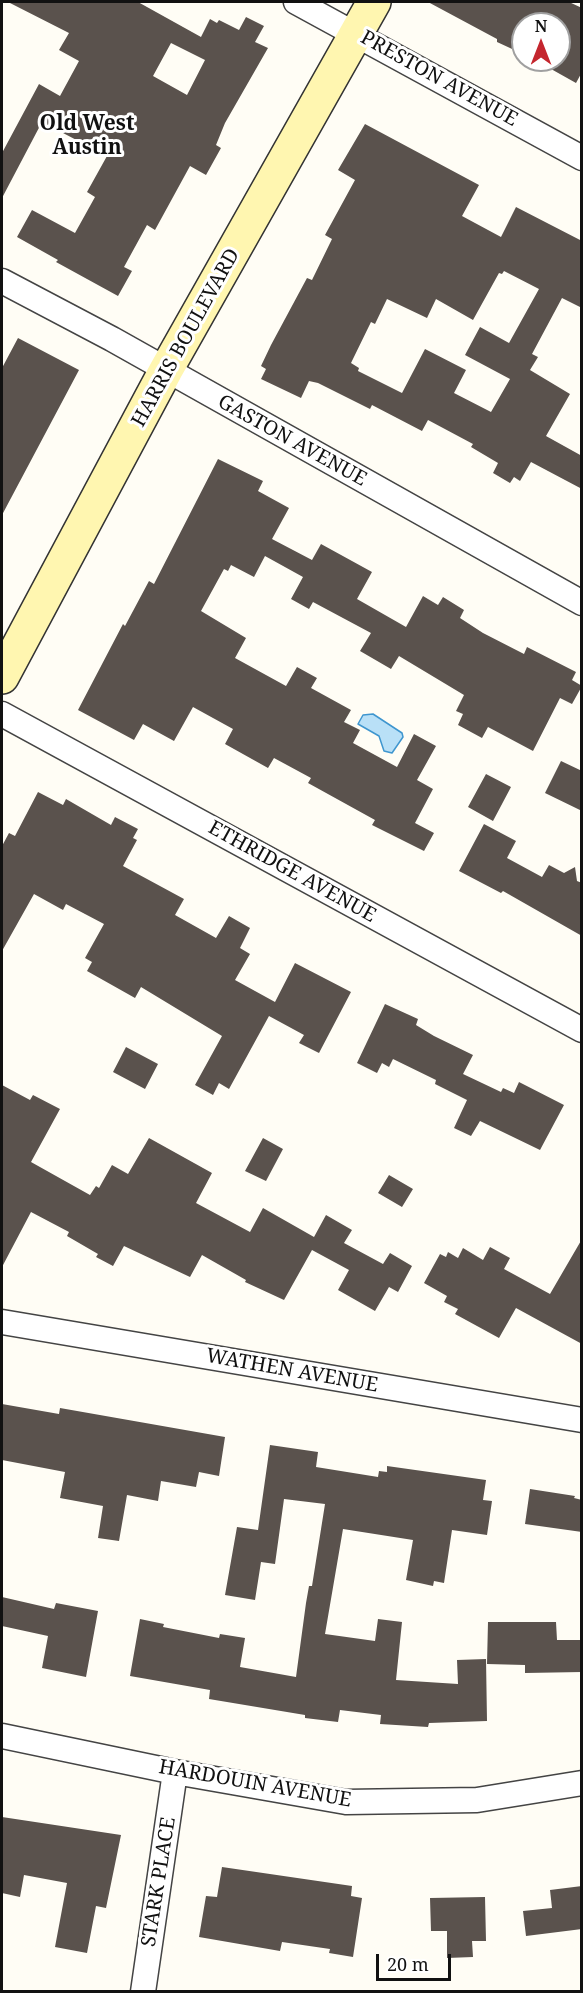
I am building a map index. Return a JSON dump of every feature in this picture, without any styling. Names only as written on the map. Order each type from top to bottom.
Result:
[{"type":"street","name":"PRESTON AVENUE","points":[[296,2],[582,158]]},
{"type":"street","name":"HARRIS BOULEVARD","points":[[2,677],[166,370],[374,2]]},
{"type":"street","name":"GASTON AVENUE","points":[[2,281],[582,603]]},
{"type":"street","name":"ETHRIDGE AVENUE","points":[[2,714],[582,1030]]},
{"type":"street","name":"WATHEN AVENUE","points":[[2,1322],[582,1420]]},
{"type":"street","name":"HARDOUIN AVENUE","points":[[2,1736],[176,1772],[346,1802],[477,1800],[582,1783]]},
{"type":"street","name":"STARK PLACE","points":[[142,1992],[176,1772]]},
{"type":"water","points":[[373,714],[402,733],[403,737],[392,753],[384,751],[379,736],[358,724],[363,715]]},
{"type":"building","points":[[8,2],[138,2],[201,37],[210,19],[217,23],[219,20],[239,30],[246,17],[264,26],[255,42],[268,48],[225,123],[216,145],[221,148],[206,175],[190,166],[155,230],[147,225],[124,267],[132,271],[118,296],[56,262],[58,260],[17,237],[32,210],[75,233],[95,197],[87,192],[107,156],[42,122],[2,198],[2,153],[39,84],[60,96],[79,61],[59,50],[69,33]],"holes":[[[171,43],[205,60],[187,95],[153,76]]]},
{"type":"building","points":[[428,2],[569,2],[582,8],[582,72],[576,83],[556,72],[571,72],[571,12],[511,12],[511,48],[497,42],[497,39]]},
{"type":"building","points":[[365,124],[479,185],[462,216],[501,237],[516,207],[582,241],[582,308],[562,298],[532,354],[538,357],[530,370],[570,394],[546,436],[582,456],[582,489],[531,462],[520,481],[514,477],[510,483],[493,473],[498,463],[471,447],[473,444],[428,420],[422,431],[372,405],[370,409],[318,383],[309,381],[301,398],[261,379],[266,369],[261,366],[307,278],[312,280],[332,239],[325,235],[355,180],[338,170]],"holes":[[[504,271],[539,289],[509,343],[480,327],[465,355],[510,379],[491,412],[454,393],[466,370],[425,349],[402,393],[358,371],[359,368],[351,363],[371,322],[375,324],[387,299],[427,318],[436,299],[473,320],[499,273],[502,274]]]},
{"type":"building","points":[[18,338],[79,370],[2,515],[2,368]]},
{"type":"building","points":[[218,459],[263,481],[258,491],[289,508],[272,539],[312,560],[321,544],[372,572],[357,599],[406,627],[423,596],[438,605],[443,597],[464,610],[460,618],[483,633],[524,654],[527,647],[576,672],[572,680],[582,686],[572,704],[560,698],[533,751],[488,727],[482,738],[458,725],[463,714],[456,711],[464,695],[399,656],[391,669],[360,651],[371,633],[313,602],[309,609],[291,599],[303,577],[265,556],[254,577],[231,565],[228,571],[224,569],[201,611],[246,638],[235,658],[286,686],[297,667],[317,678],[311,688],[351,710],[344,722],[360,730],[353,743],[397,767],[414,734],[436,746],[417,780],[433,789],[415,823],[434,833],[424,851],[372,825],[375,820],[308,783],[311,778],[274,758],[268,768],[225,744],[233,729],[193,707],[174,741],[143,724],[134,740],[78,710],[123,624],[125,626],[149,581],[154,584]]},
{"type":"building","points":[[561,761],[582,771],[582,811],[545,793]]},
{"type":"building","points":[[486,774],[511,787],[493,821],[468,807]]},
{"type":"building","points":[[38,792],[63,805],[66,799],[111,825],[115,817],[138,829],[133,838],[137,840],[123,866],[184,899],[175,915],[216,938],[229,916],[250,928],[240,948],[250,954],[235,980],[275,1002],[295,963],[351,992],[319,1053],[299,1043],[304,1035],[269,1016],[229,1089],[219,1083],[213,1095],[195,1085],[222,1036],[141,987],[135,998],[87,971],[92,962],[85,958],[104,924],[66,904],[63,910],[34,894],[2,951],[2,846],[9,833],[15,836]]},
{"type":"building","points":[[484,824],[516,841],[507,858],[542,877],[549,865],[564,873],[575,867],[577,881],[582,883],[582,936],[503,891],[501,893],[459,871]]},
{"type":"building","points":[[385,1004],[418,1019],[416,1025],[473,1055],[463,1074],[501,1092],[503,1088],[514,1093],[519,1082],[564,1105],[540,1150],[480,1121],[471,1136],[454,1128],[467,1100],[435,1084],[436,1080],[393,1059],[389,1067],[382,1063],[377,1073],[357,1063]]},
{"type":"building","points":[[126,1047],[158,1064],[145,1089],[113,1072]]},
{"type":"building","points":[[2,1085],[30,1100],[33,1095],[60,1109],[31,1162],[90,1195],[96,1186],[99,1188],[112,1165],[128,1174],[149,1138],[212,1173],[196,1203],[250,1232],[263,1208],[314,1237],[326,1215],[352,1230],[344,1243],[383,1264],[390,1253],[412,1266],[398,1292],[389,1287],[375,1311],[338,1290],[349,1270],[312,1250],[284,1300],[245,1282],[246,1280],[202,1255],[190,1277],[124,1246],[113,1266],[96,1257],[98,1254],[67,1236],[69,1232],[31,1212],[2,1267]]},
{"type":"building","points":[[263,1138],[283,1149],[266,1181],[245,1171]]},
{"type":"building","points":[[389,1175],[413,1189],[402,1207],[378,1193]]},
{"type":"building","points":[[582,1239],[582,1344],[516,1308],[499,1338],[455,1314],[458,1309],[444,1302],[447,1296],[424,1283],[440,1254],[446,1257],[448,1252],[458,1258],[463,1248],[483,1260],[490,1247],[510,1258],[504,1269],[550,1294]]},
{"type":"building","points":[[2,1404],[59,1414],[60,1408],[225,1437],[219,1476],[199,1472],[196,1487],[161,1481],[158,1501],[127,1495],[119,1541],[98,1538],[103,1506],[60,1498],[65,1472],[2,1460]]},
{"type":"building","points":[[270,1445],[318,1452],[316,1467],[378,1477],[379,1471],[387,1472],[387,1466],[486,1480],[483,1500],[492,1501],[487,1535],[452,1530],[444,1583],[434,1581],[433,1586],[406,1580],[413,1540],[343,1529],[325,1634],[375,1641],[378,1619],[402,1622],[396,1680],[458,1684],[457,1660],[486,1659],[487,1721],[429,1723],[428,1727],[380,1724],[381,1715],[340,1710],[338,1722],[305,1718],[305,1715],[209,1699],[210,1690],[130,1676],[140,1619],[164,1624],[163,1627],[219,1638],[220,1634],[245,1638],[240,1667],[296,1677],[306,1603],[309,1586],[312,1586],[325,1504],[284,1499],[275,1564],[261,1562],[255,1600],[225,1595],[237,1527],[258,1530]]},
{"type":"building","points":[[530,1489],[575,1496],[574,1498],[582,1500],[582,1532],[525,1524]]},
{"type":"building","points":[[2,1597],[54,1609],[56,1603],[98,1611],[86,1677],[42,1668],[48,1636],[2,1626]]},
{"type":"building","points":[[488,1622],[556,1622],[557,1640],[582,1640],[582,1672],[525,1673],[525,1665],[487,1664]]},
{"type":"building","points":[[2,1817],[121,1835],[106,1908],[96,1906],[87,1953],[55,1947],[67,1883],[24,1875],[20,1897],[2,1893]]},
{"type":"building","points":[[222,1867],[352,1886],[351,1896],[362,1898],[353,1957],[329,1953],[330,1949],[282,1942],[280,1951],[199,1937],[206,1896],[217,1897]]},
{"type":"building","points":[[582,1886],[582,1929],[526,1936],[523,1911],[552,1908],[550,1890]]},
{"type":"building","points":[[485,1897],[486,1941],[472,1941],[473,1957],[447,1958],[447,1931],[431,1931],[430,1898]]},
{"type":"district","name":"Old West Austin","points":[[87,136]]}]
